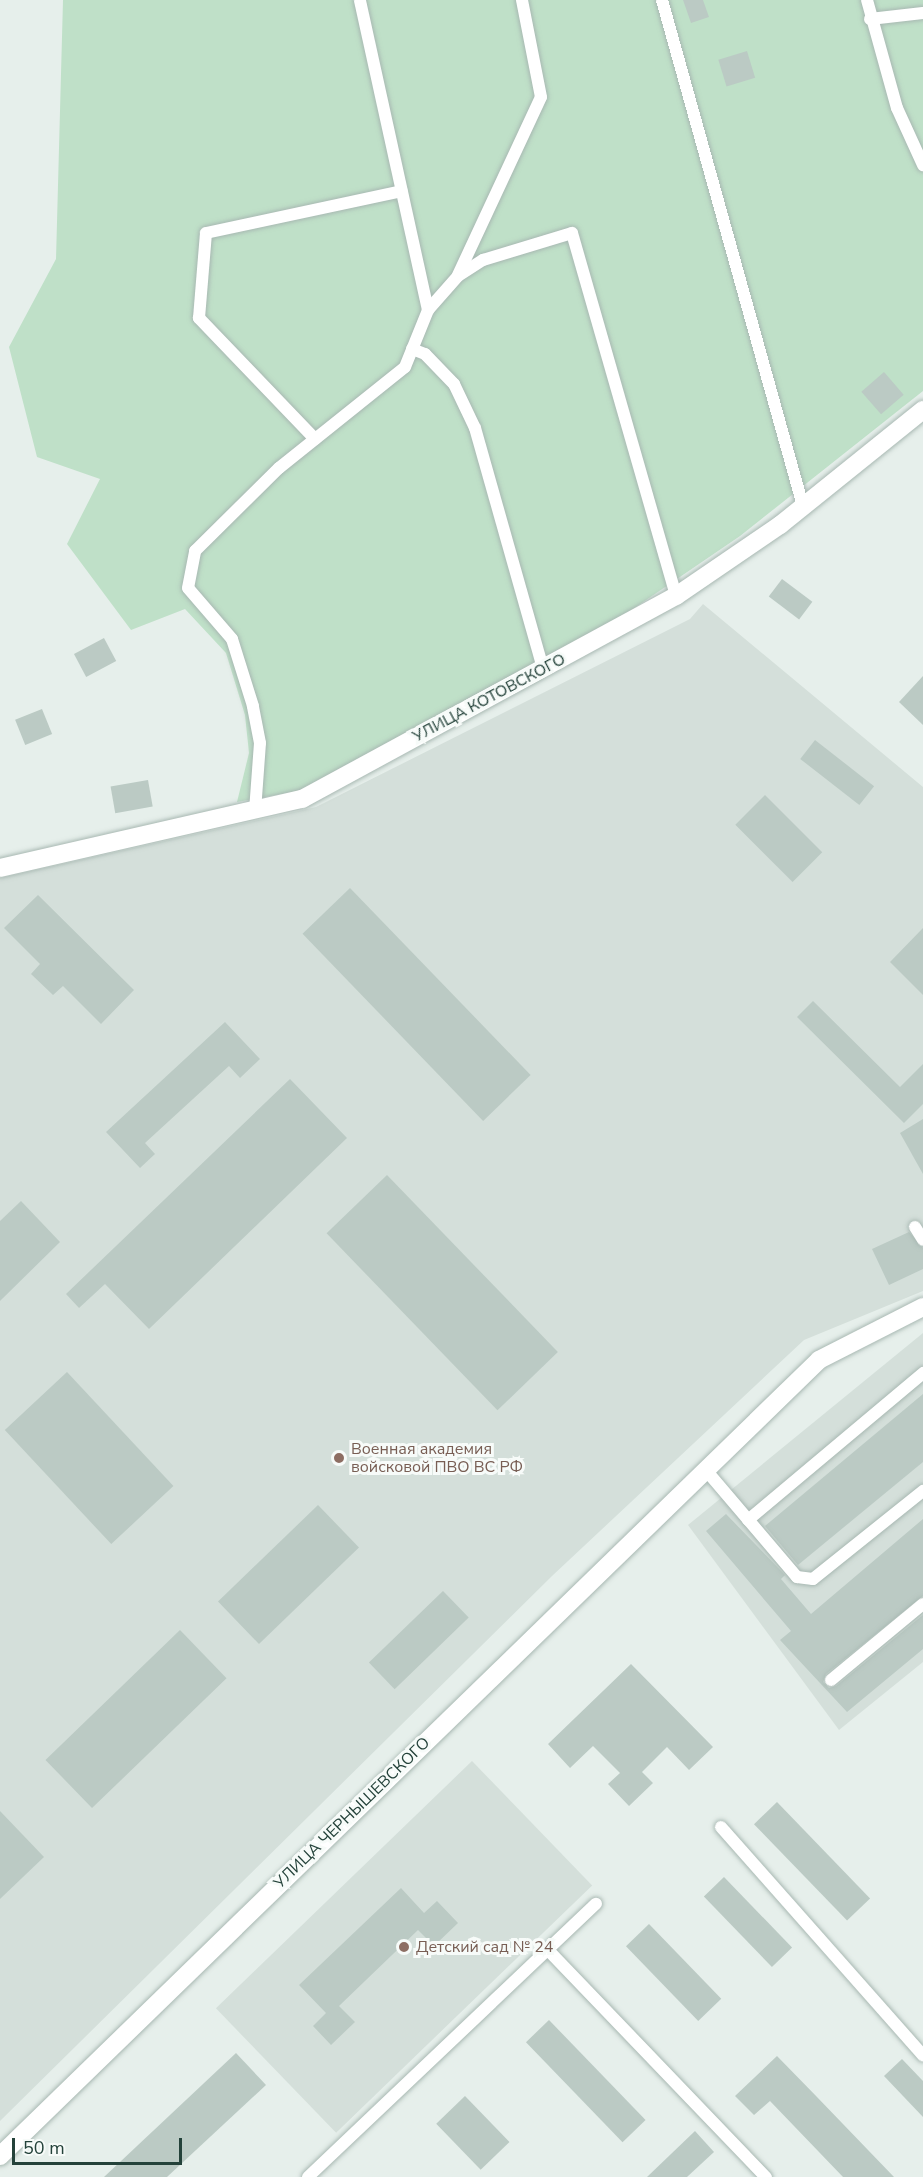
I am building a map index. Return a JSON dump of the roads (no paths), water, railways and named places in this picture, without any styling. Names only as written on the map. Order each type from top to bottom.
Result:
[{"type":"street","name":"УЛИЦА КОТОВСКОГО","points":[[0,868],[255,812],[302,799],[676,596],[803,506],[923,410]]},
{"type":"street","name":"УЛИЦА ЧЕРНЫШЕВСКОГО","points":[[0,2156],[819,1360],[923,1307]]},
{"type":"lane","points":[[360,0],[428,310]]},
{"type":"lane","points":[[458,276],[541,97],[522,0]]},
{"type":"lane","points":[[662,0],[803,506]]},
{"type":"lane","points":[[867,0],[870,19],[897,108],[923,165]]},
{"type":"lane","points":[[870,19],[923,13]]},
{"type":"lane","points":[[315,439],[199,318],[206,233],[402,191]]},
{"type":"lane","points":[[255,812],[260,743],[253,706],[232,639],[188,588],[195,551],[315,439],[405,368],[428,310],[458,276],[483,260],[572,233],[676,596]]},
{"type":"lane","points":[[412,349],[425,354],[454,384],[476,428],[543,669]]},
{"type":"lane","points":[[915,1227],[923,1240]]},
{"type":"lane","points":[[748,1520],[923,1373]]},
{"type":"lane","points":[[705,1469],[797,1576],[813,1579],[923,1491]]},
{"type":"lane","points":[[831,1680],[923,1604]]},
{"type":"lane","points":[[721,1827],[923,2055]]},
{"type":"lane","points":[[308,2177],[596,1904]]},
{"type":"lane","points":[[548,1950],[766,2177]]},
{"type":"place","name":"Военная академия войсковой ПВО ВС РФ","points":[[339,1458]]},
{"type":"place","name":"Детский сад № 24","points":[[404,1947]]}]
